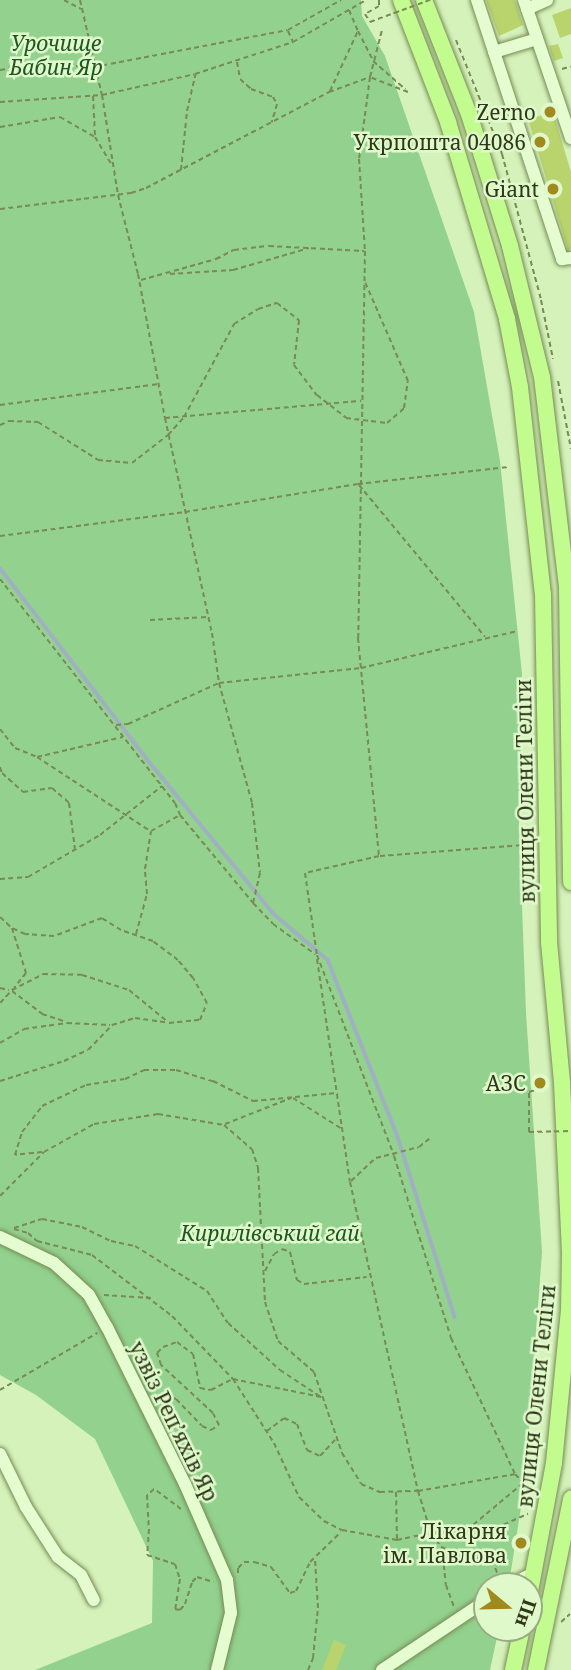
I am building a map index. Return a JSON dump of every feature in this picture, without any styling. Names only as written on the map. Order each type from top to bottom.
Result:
[{"type":"main road","name":"вулиця Олени Теліги","points":[[401,0],[448,122],[507,318],[520,387],[543,594],[549,942],[562,1083],[570,1254],[569,1310],[554,1463],[535,1572]]},
{"type":"main road","name":"вулиця Олени Теліги","points":[[424,0],[477,140],[510,246],[542,377],[568,588],[571,882]]},
{"type":"main road","points":[[536,1670],[571,1499]]},
{"type":"main road","points":[[513,1670],[519,1642]]},
{"type":"lane","points":[[477,0],[562,259],[571,258]]},
{"type":"lane","points":[[547,0],[526,4],[570,132]]},
{"type":"lane","points":[[494,52],[537,39]]},
{"type":"lane","name":"узвіз Репʼяхів Яр","points":[[0,1237],[54,1263],[89,1294],[107,1327],[185,1484],[227,1580],[231,1613],[217,1670]]},
{"type":"lane","points":[[0,1454],[26,1507],[58,1558],[81,1575],[94,1600]]},
{"type":"lane","points":[[382,1670],[473,1609]]},
{"type":"path","points":[[64,0],[82,9]]},
{"type":"path","points":[[80,0],[102,95],[118,195],[140,281],[168,435],[209,617],[219,683],[252,803],[260,873],[254,902]]},
{"type":"path","points":[[0,70],[42,64],[94,67],[288,30],[339,0]]},
{"type":"path","points":[[0,102],[102,95],[195,74],[293,42],[366,0]]},
{"type":"path","points":[[377,0],[379,6],[365,14],[370,22],[430,0]]},
{"type":"path","points":[[0,209],[118,195],[146,188],[329,92],[370,77],[408,92],[373,61],[349,10]]},
{"type":"path","points":[[288,30],[293,42]]},
{"type":"path","points":[[379,856],[358,638],[358,484],[362,422],[365,251],[359,159],[370,77],[382,30]]},
{"type":"path","points":[[329,92],[358,32]]},
{"type":"path","points":[[237,62],[240,79],[251,89],[273,97],[277,104],[272,123]]},
{"type":"path","points":[[181,170],[187,111],[195,74]]},
{"type":"path","points":[[93,96],[95,137],[112,165]]},
{"type":"path","points":[[0,127],[60,117],[95,137]]},
{"type":"path","points":[[140,281],[234,250],[269,246],[365,251]]},
{"type":"path","points":[[166,274],[233,270],[312,247]]},
{"type":"path","points":[[0,425],[9,421],[38,422],[98,460],[132,463],[168,435],[184,416],[234,324],[258,309],[277,303],[299,320],[294,365],[329,404],[346,418],[387,423],[404,408],[408,381],[364,281]]},
{"type":"path","points":[[0,405],[159,384]]},
{"type":"path","points":[[165,418],[362,401]]},
{"type":"path","points":[[0,536],[185,512],[358,484],[508,467]]},
{"type":"path","points":[[358,484],[486,638]]},
{"type":"path","points":[[0,579],[176,803],[180,815],[273,923],[317,955],[395,1156],[452,1338],[515,1474],[533,1494]]},
{"type":"path","points":[[150,620],[209,617]]},
{"type":"path","points":[[114,726],[128,724],[219,683],[361,668],[517,631]]},
{"type":"path","points":[[0,736],[1,730]]},
{"type":"path","points":[[1,730],[15,748],[37,757],[151,831]]},
{"type":"path","points":[[37,757],[123,737]]},
{"type":"path","points":[[0,767],[23,792],[52,788],[69,803],[75,849]]},
{"type":"path","points":[[0,879],[28,877],[100,835],[162,786]]},
{"type":"path","points":[[151,831],[180,815]]},
{"type":"path","points":[[135,935],[147,894],[145,869],[151,831]]},
{"type":"path","points":[[458,1619],[446,1585],[441,1547],[431,1533],[418,1491],[369,1277],[350,1182],[305,873],[379,856],[524,845]]},
{"type":"path","points":[[0,917],[12,928],[25,934],[54,936],[102,918],[153,941],[178,960],[193,978],[207,1003],[200,1020],[169,1023],[135,1018],[113,1025],[67,1023],[24,1029],[0,1043]]},
{"type":"path","points":[[0,1003],[26,973],[12,928]]},
{"type":"path","points":[[12,990],[43,974],[82,975],[129,990],[169,1023]]},
{"type":"path","points":[[0,988],[12,990],[42,1014],[67,1023]]},
{"type":"path","points":[[0,1081],[64,1062],[88,1050],[113,1025]]},
{"type":"path","points":[[44,1152],[15,1155],[22,1132],[42,1106],[86,1085],[125,1079],[144,1070],[176,1070],[213,1081],[253,1101],[337,1093]]},
{"type":"path","points":[[538,1089],[529,1092],[529,1132],[571,1131]]},
{"type":"path","points":[[0,1196],[44,1152],[94,1124],[158,1114],[224,1125],[292,1098]]},
{"type":"path","points":[[292,1098],[343,1130]]},
{"type":"path","points":[[224,1125],[252,1149],[258,1168],[265,1303],[278,1340],[314,1372],[336,1438],[361,1484],[380,1492],[418,1491],[515,1474]]},
{"type":"path","points":[[350,1182],[376,1158],[395,1156],[430,1138]]},
{"type":"path","points":[[322,1398],[280,1370],[228,1323],[207,1291],[135,1246],[111,1241],[82,1227],[41,1219],[13,1229],[28,1233],[37,1241],[92,1255],[151,1297],[233,1379],[266,1432],[299,1497],[324,1521],[342,1530],[397,1540],[431,1533],[496,1528],[530,1513]]},
{"type":"path","points":[[265,1272],[274,1254],[282,1249],[290,1252],[297,1280],[304,1284],[369,1277]]},
{"type":"path","points":[[89,1294],[151,1297]]},
{"type":"path","points":[[0,1390],[107,1327]]},
{"type":"path","points":[[155,1426],[154,1410],[166,1395],[176,1399],[202,1426],[211,1430],[219,1425],[213,1413],[161,1365],[157,1353],[163,1347],[177,1342],[192,1354],[200,1388],[211,1390],[233,1379],[322,1398]]},
{"type":"path","points":[[266,1432],[284,1418],[297,1424],[307,1450],[320,1456],[336,1438]]},
{"type":"path","points":[[466,1530],[523,1483]]},
{"type":"path","points":[[396,1491],[397,1540]]},
{"type":"path","points":[[441,1547],[466,1557],[492,1560],[498,1572]]},
{"type":"path","points":[[308,1670],[313,1658],[318,1608],[314,1558]]},
{"type":"path","points":[[555,1628],[571,1613]]},
{"type":"green space","name":"Кирилівський гай","points":[[0,0],[361,0],[362,16],[385,56],[474,312],[500,461],[522,674],[519,825],[526,1013],[542,1252],[525,1482],[511,1572],[473,1572],[473,1642],[496,1642],[490,1670],[35,1670],[152,1623],[153,1561],[95,1439],[36,1395],[0,1375]]},
{"type":"building","points":[[486,0],[515,0],[523,25],[499,36]]},
{"type":"building","points":[[571,8],[571,34],[560,38],[552,15]]},
{"type":"building","points":[[558,44],[563,58],[554,61],[549,46]]},
{"type":"building","points":[[553,112],[571,172],[571,249],[568,250],[528,119]]},
{"type":"building","points":[[334,1640],[346,1645],[336,1670],[322,1670]]},
{"type":"waterway","points":[[0,568],[147,759],[274,914],[328,960],[397,1134],[455,1317]]},
{"type":"place","name":"Zerno","points":[[550,112]]},
{"type":"place","name":"Укрпошта 04086","points":[[540,142]]},
{"type":"place","name":"Giant","points":[[553,189]]},
{"type":"place","name":"АЗС","points":[[540,1083]]},
{"type":"place","name":"Лікарня ім. Павлова","points":[[521,1543]]},
{"type":"park label","name":"Урочище Бабин Яр","points":[[56,55]]}]
